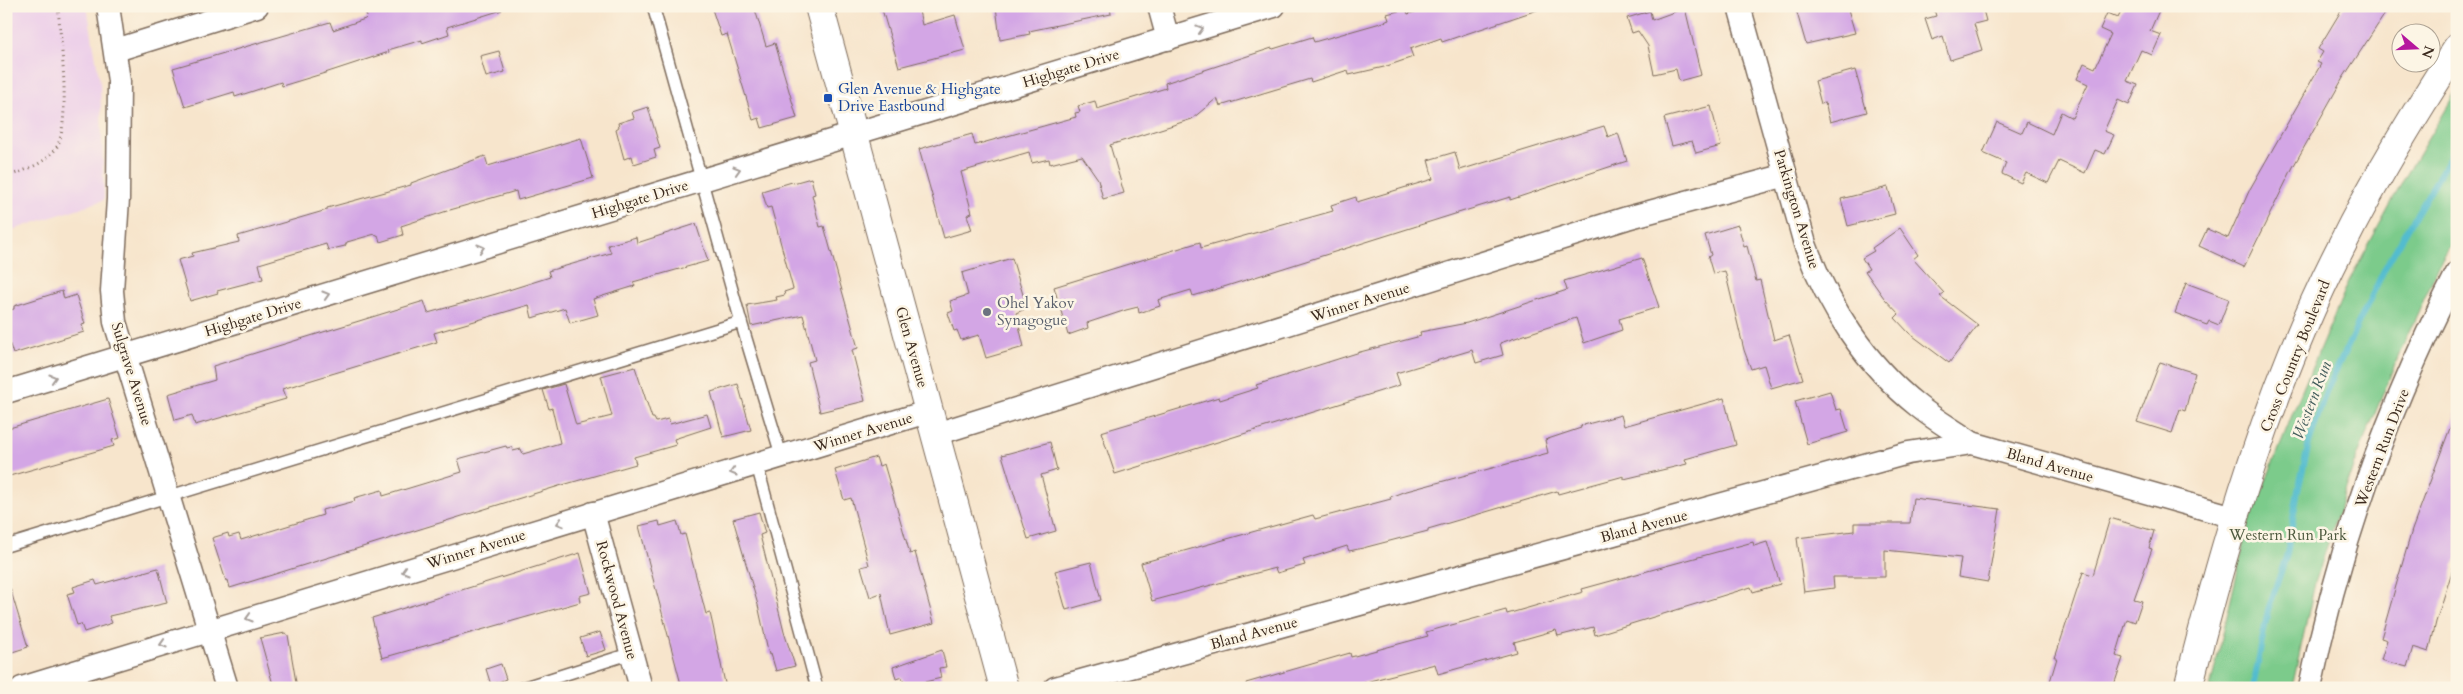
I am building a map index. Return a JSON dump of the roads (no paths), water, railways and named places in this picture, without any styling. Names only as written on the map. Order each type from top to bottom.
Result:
[{"type":"main road","name":"Glen Avenue","points":[[818,6],[1004,688]]},
{"type":"main road","name":"Cross Country Boulevard","points":[[2188,688],[2214,584],[2234,517],[2272,406],[2340,247],[2386,163],[2457,48]]},
{"type":"street","name":"Sulgrave Avenue","points":[[108,6],[116,50],[120,126],[112,291],[115,322],[127,355],[227,688]]},
{"type":"street","points":[[116,50],[257,6]]},
{"type":"street","points":[[1159,6],[1168,38]]},
{"type":"street","name":"Highgate Drive","points":[[6,392],[1274,6]]},
{"type":"street","name":"Parkington Avenue","points":[[1739,6],[1805,244],[1816,276],[1846,326],[1868,355],[1918,406],[1972,443]]},
{"type":"street","name":"Winner Avenue","points":[[22,688],[593,513],[757,465],[933,423],[1628,218],[1786,175]]},
{"type":"street","name":"Western Run Drive","points":[[2310,688],[2331,597],[2377,454],[2438,309],[2457,273]]},
{"type":"street","name":"Bland Avenue","points":[[1055,688],[1908,453],[1972,443],[2234,517]]},
{"type":"street","name":"Rockwood Avenue","points":[[593,513],[641,688]]},
{"type":"lane","points":[[653,6],[741,322],[782,458]]},
{"type":"lane","points":[[6,546],[741,322]]},
{"type":"lane","points":[[757,465],[817,688]]},
{"type":"lane","points":[[522,688],[632,653]]},
{"type":"waterway","name":"Western Run","points":[[2253,688],[2268,610],[2287,554],[2297,495],[2309,443],[2327,389],[2386,266],[2457,145]]},
{"type":"place","name":"Glen Avenue & Highgate Drive Eastbound","points":[[828,98]]},
{"type":"place","name":"Ohel Yakov Synagogue","points":[[987,312]]},
{"type":"park label","name":"Western Run Park","points":[[2288,535]]}]
